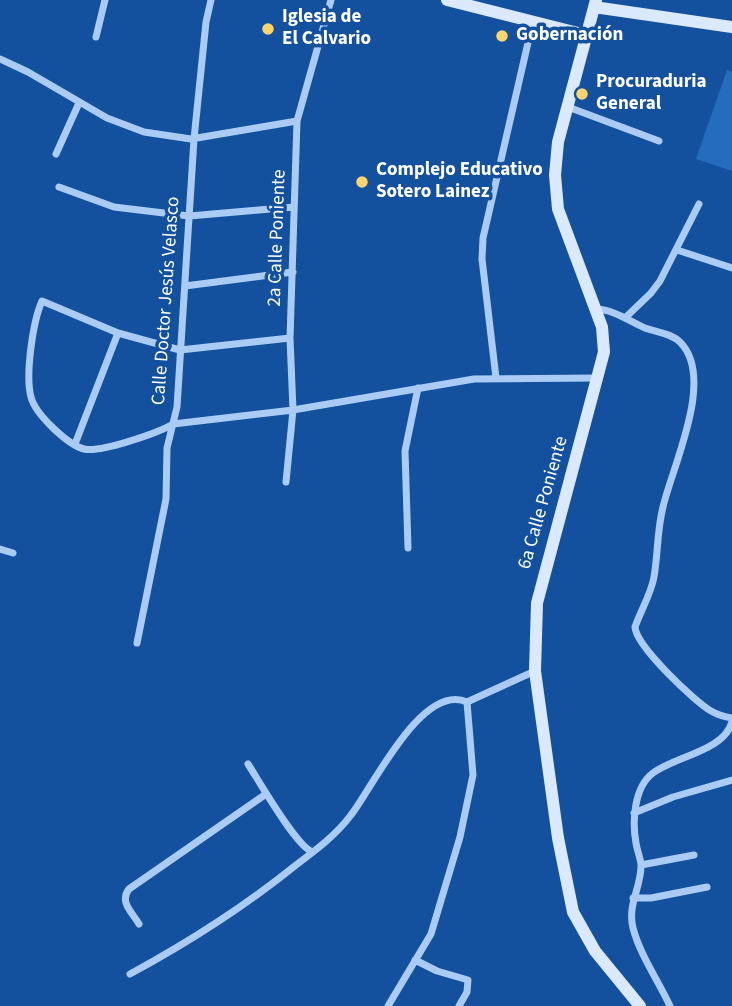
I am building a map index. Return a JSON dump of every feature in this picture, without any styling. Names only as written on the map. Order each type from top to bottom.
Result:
[{"type":"street","points":[[96,37],[105,0]]},
{"type":"street","name":"Calle Doctor Jesús Velasco","points":[[136,643],[166,499],[167,448],[177,407],[194,139],[206,22],[211,0]]},
{"type":"street","name":"2a Calle Poniente","points":[[286,482],[293,410],[290,338],[297,121],[331,0]]},
{"type":"street","points":[[447,0],[586,35]]},
{"type":"street","points":[[595,4],[732,27]]},
{"type":"street","name":"6a Calle Poniente","points":[[595,4],[556,159],[557,201],[604,340],[598,378],[537,603],[535,671],[560,851],[573,912],[595,951],[640,1006]]},
{"type":"street","points":[[496,378],[482,258],[483,238],[533,20]]},
{"type":"street","points":[[0,59],[28,72],[107,118],[144,132],[194,139],[297,121]]},
{"type":"street","points":[[56,154],[79,103]]},
{"type":"street","points":[[568,107],[659,141]]},
{"type":"street","points":[[59,187],[114,207],[189,216],[294,207]]},
{"type":"street","points":[[625,318],[651,293],[677,250],[699,204]]},
{"type":"street","points":[[677,250],[732,268]]},
{"type":"street","points":[[185,286],[293,272]]},
{"type":"street","points":[[290,338],[180,351],[118,333],[43,301],[36,315],[30,397],[36,410],[65,438],[83,449],[95,450],[155,434],[173,424],[293,410],[474,379],[598,378]]},
{"type":"street","points":[[595,309],[612,312],[670,336],[682,344],[690,363],[692,390],[687,428],[663,506],[654,578],[635,632],[640,642],[682,688],[714,713],[732,720],[722,739],[697,753],[669,763],[650,775],[639,795],[634,813],[635,841],[641,865],[633,898],[632,925],[670,1006]]},
{"type":"street","points":[[75,444],[118,333]]},
{"type":"street","points":[[408,548],[405,451],[418,388]]},
{"type":"street","points":[[0,549],[13,553]]},
{"type":"street","points":[[130,974],[243,907],[313,852],[350,817],[398,743],[425,713],[450,699],[467,702],[535,671]]},
{"type":"street","points":[[388,1006],[427,943],[434,926],[467,811],[473,766],[467,702]]},
{"type":"street","points":[[248,764],[302,845],[313,852]]},
{"type":"street","points":[[634,813],[673,797],[732,780]]},
{"type":"street","points":[[139,924],[125,902],[125,894],[129,889],[266,794]]},
{"type":"street","points":[[641,865],[694,855]]},
{"type":"street","points":[[633,898],[663,896],[707,887]]},
{"type":"street","points":[[415,960],[437,971],[468,980],[467,992],[459,1006]]},
{"type":"street","points":[[393,996],[397,1006]]},
{"type":"shaded area","points":[[727,70],[732,72],[732,171],[696,159]]},
{"type":"place","name":"Iglesia de El Calvario","points":[[268,29]]},
{"type":"place","name":"Gobernación","points":[[502,36]]},
{"type":"place","name":"Procuraduria General","points":[[582,94]]},
{"type":"place","name":"Complejo Educativo Sotero Lainez","points":[[362,182]]}]
